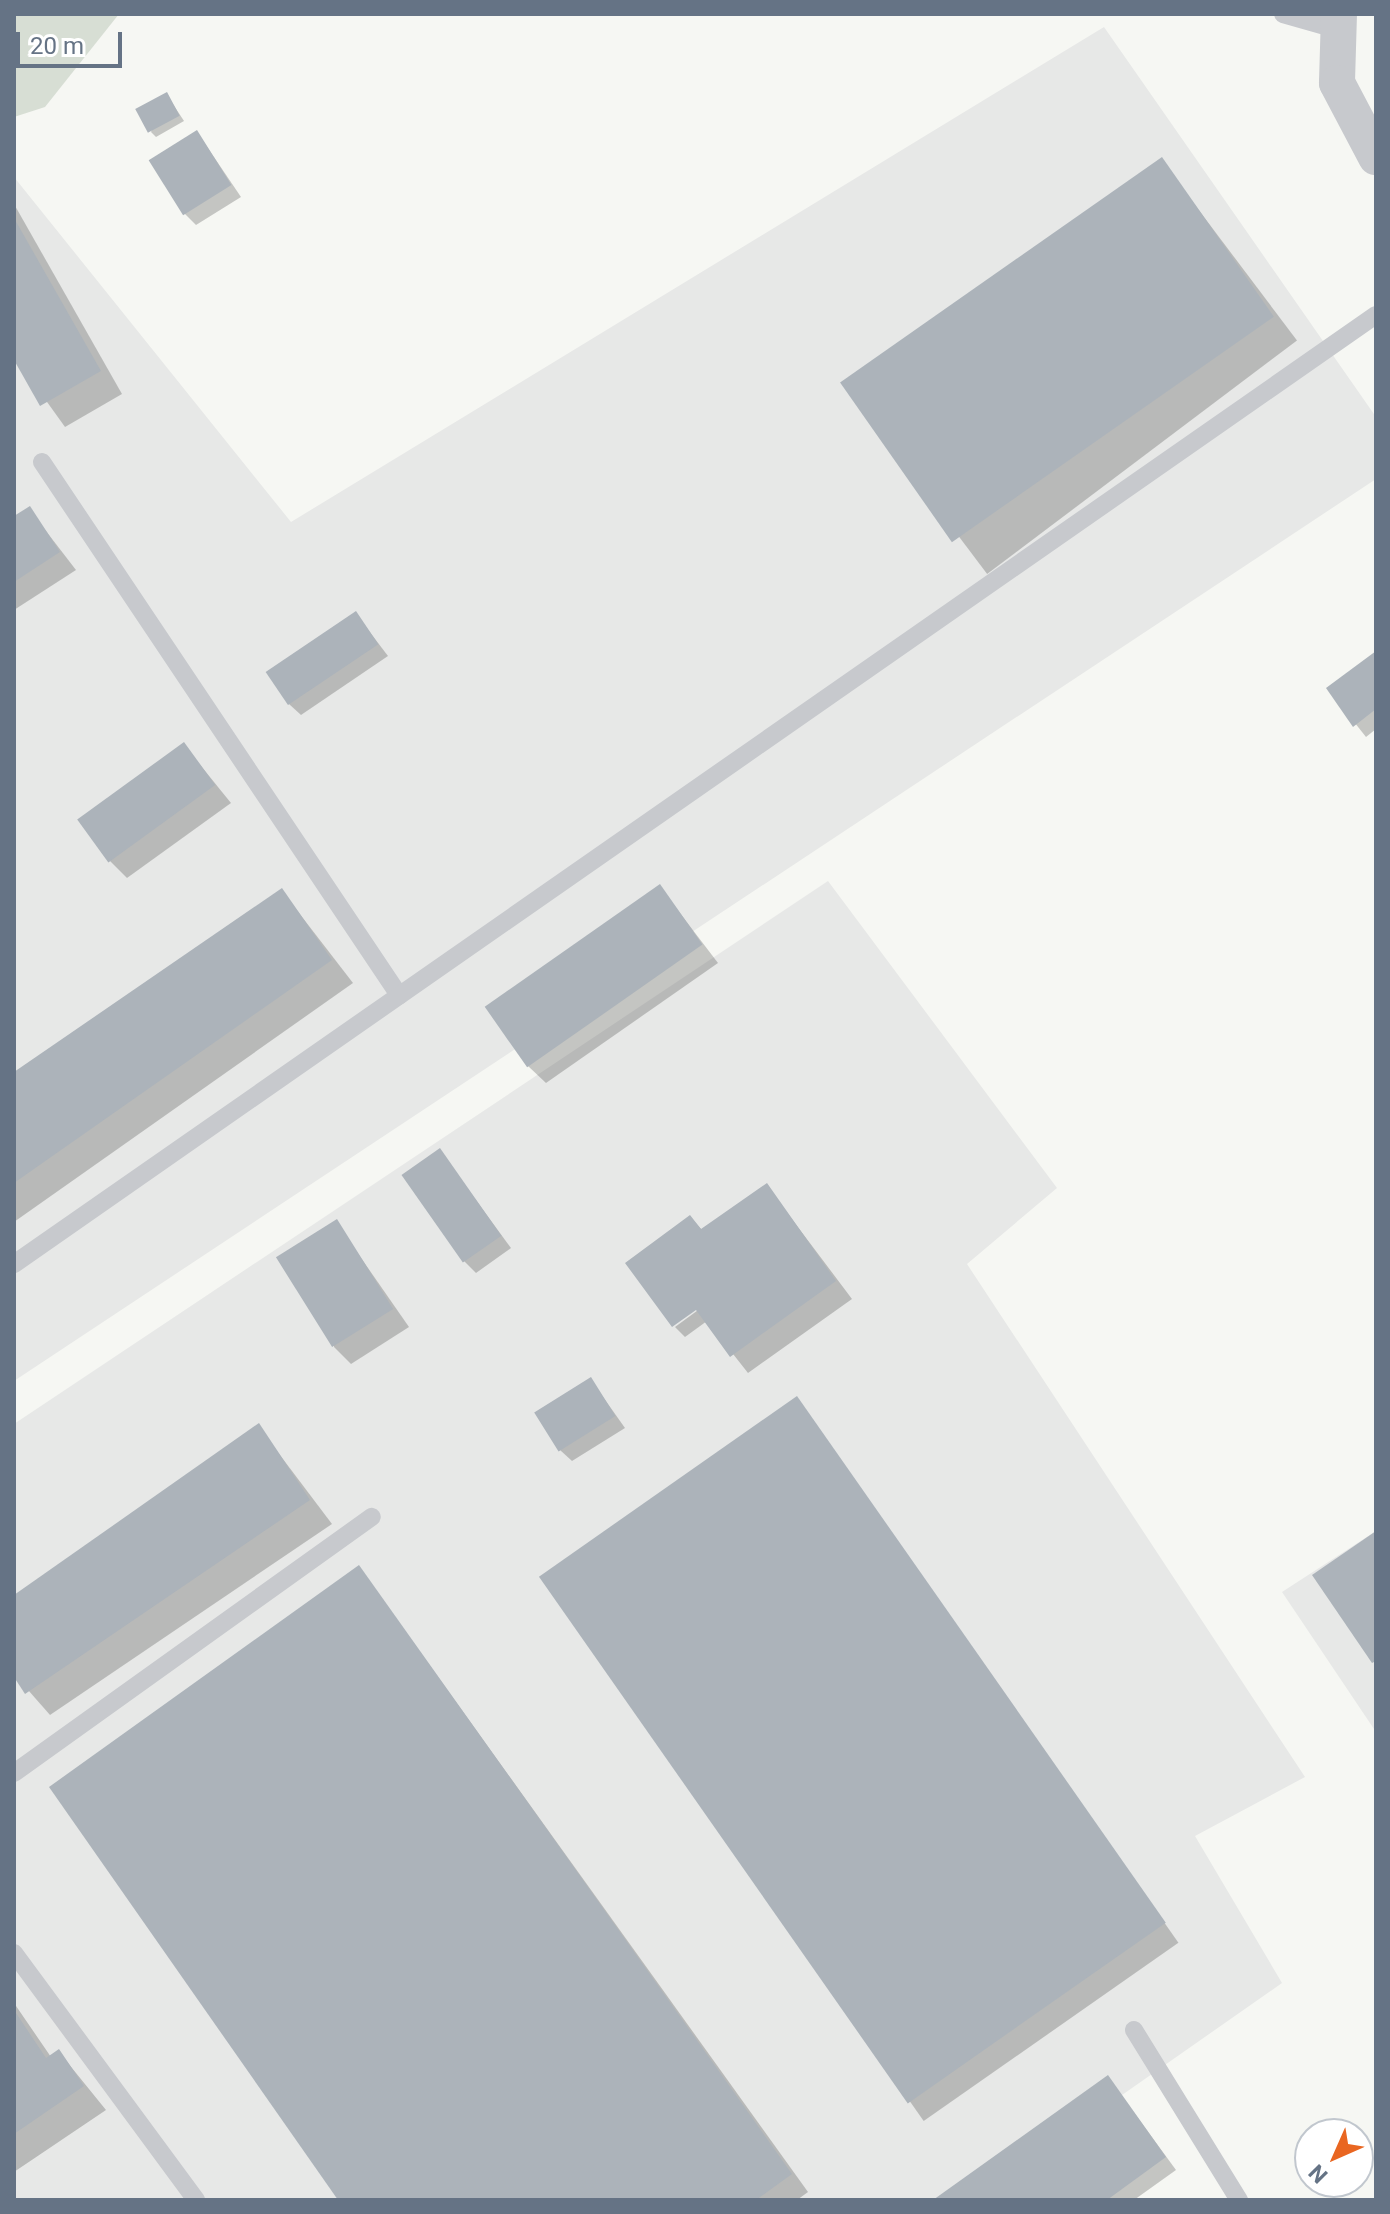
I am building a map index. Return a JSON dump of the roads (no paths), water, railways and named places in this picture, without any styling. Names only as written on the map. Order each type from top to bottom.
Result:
[{"type":"street","points":[[1337,22],[1337,83],[1376,157]]},
{"type":"lane","points":[[1283,14],[1337,22]]},
{"type":"lane","points":[[14,1264],[1376,315]]},
{"type":"lane","points":[[42,462],[399,995]]},
{"type":"lane","points":[[14,1773],[372,1517]]},
{"type":"lane","points":[[14,1953],[196,2200]]},
{"type":"lane","points":[[1134,2030],[1239,2200]]}]
